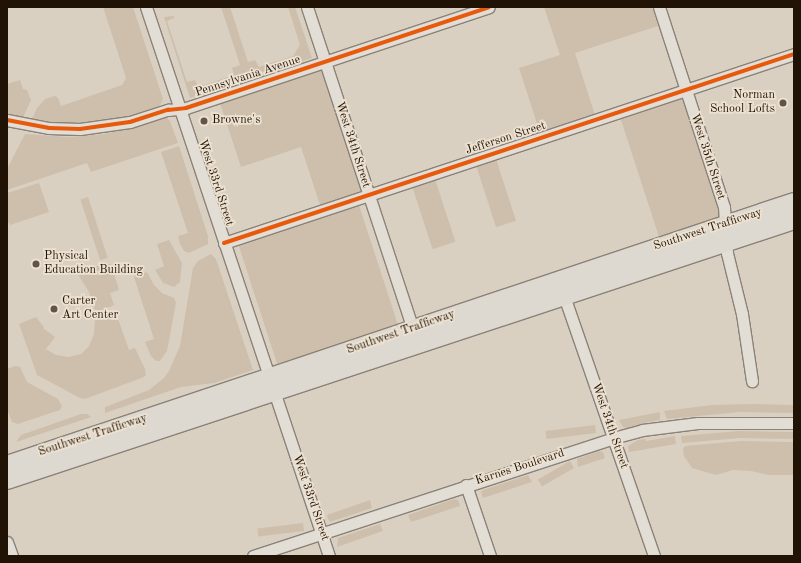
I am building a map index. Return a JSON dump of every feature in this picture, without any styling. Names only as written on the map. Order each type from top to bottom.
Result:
[{"type":"main road","name":"Southwest Trafficway","points":[[7,480],[272,384],[413,329],[794,202]]},
{"type":"main road","name":"Southwest Trafficway","points":[[7,465],[564,296],[794,220]]},
{"type":"street","name":"West 33rd Street","points":[[146,7],[329,556]]},
{"type":"street","name":"West 34th Street","points":[[307,7],[413,329]]},
{"type":"street","name":"Pennsylvania Avenue","points":[[7,120],[49,128],[80,129],[130,122],[168,110],[180,109],[325,63],[489,7]]},
{"type":"street","name":"West 35th Street","points":[[659,7],[724,207],[728,253],[742,314],[752,381]]},
{"type":"street","name":"Jefferson Street","points":[[224,243],[794,54]]},
{"type":"street","name":"West 34th Street","points":[[564,296],[654,556]]},
{"type":"street","name":"Karnes Boulevard","points":[[254,556],[466,485],[642,430],[698,423],[794,423]]},
{"type":"street","points":[[466,485],[490,556]]},
{"type":"street","points":[[7,542],[12,556]]},
{"type":"shaded area","points":[[103,7],[133,7],[163,99],[159,107],[126,117],[80,125],[31,121],[37,108],[45,99],[55,96],[58,98],[61,106],[122,85],[126,78]]},
{"type":"shaded area","points":[[221,7],[230,7],[248,62],[255,60],[259,67],[293,56],[300,45],[288,7],[295,7],[312,58],[190,98],[164,17],[174,16],[174,18],[167,21],[187,82],[195,80],[198,87],[234,75],[232,68],[240,65]]},
{"type":"shaded area","points":[[544,7],[652,7],[658,26],[575,53],[595,115],[540,133],[519,68],[560,55]]},
{"type":"shaded area","points":[[319,70],[323,73],[361,188],[359,193],[320,205],[301,147],[241,167],[220,103]]},
{"type":"shaded area","points":[[20,80],[23,89],[27,90],[31,100],[22,120],[7,116],[7,84]]},
{"type":"shaded area","points":[[677,98],[682,99],[720,215],[719,220],[660,240],[620,117]]},
{"type":"shaded area","points":[[166,117],[170,121],[178,143],[91,172],[87,163],[7,190],[7,169],[25,134],[69,137],[105,134]]},
{"type":"shaded area","points":[[179,146],[208,236],[208,244],[189,253],[184,251],[180,244],[178,236],[188,233],[161,152]]},
{"type":"shaded area","points":[[496,159],[516,221],[496,227],[476,165]]},
{"type":"shaded area","points":[[435,179],[455,242],[433,249],[412,186]]},
{"type":"shaded area","points":[[39,183],[49,212],[10,225],[7,220],[7,193]]},
{"type":"shaded area","points":[[88,197],[108,258],[100,260],[80,199]]},
{"type":"shaded area","points":[[359,205],[398,325],[277,364],[238,244]]},
{"type":"shaded area","points":[[169,240],[182,263],[180,282],[174,287],[163,283],[155,270],[164,266],[157,244]]},
{"type":"shaded area","points":[[211,254],[216,259],[253,370],[214,383],[181,387],[105,413],[105,407],[149,390],[164,378],[169,371],[180,346],[193,268],[198,261]]},
{"type":"shaded area","points":[[104,264],[111,264],[119,290],[110,293],[114,305],[96,313],[89,292],[77,273]]},
{"type":"shaded area","points":[[147,272],[154,285],[162,293],[174,298],[176,303],[167,351],[160,361],[156,361],[151,356],[145,342],[154,339],[134,277]]},
{"type":"shaded area","points":[[116,313],[129,350],[135,348],[145,369],[146,375],[144,377],[85,399],[80,398],[37,375],[19,324],[36,317],[44,327],[43,328],[55,337],[46,349],[56,355],[69,357],[81,354],[89,346],[94,334],[95,319]]},
{"type":"shaded area","points":[[15,366],[20,367],[27,382],[58,399],[62,406],[60,410],[18,424],[12,422],[7,409],[7,369]]},
{"type":"shaded area","points":[[712,405],[794,405],[794,413],[740,412],[667,419],[664,411]]},
{"type":"shaded area","points":[[660,412],[660,420],[643,423],[642,425],[631,429],[623,427],[619,420]]},
{"type":"shaded area","points":[[81,414],[87,414],[91,417],[16,442],[21,435]]},
{"type":"shaded area","points":[[595,425],[596,433],[546,439],[545,431]]},
{"type":"shaded area","points":[[739,431],[794,432],[794,439],[740,438],[682,443],[681,436]]},
{"type":"shaded area","points":[[675,436],[676,444],[629,452],[628,446],[638,440],[645,439],[646,441]]},
{"type":"shaded area","points":[[741,441],[794,442],[794,475],[768,475],[751,471],[733,470],[716,475],[692,468],[684,456],[683,449],[685,446]]},
{"type":"shaded area","points":[[599,451],[603,452],[605,458],[578,467],[577,459]]},
{"type":"shaded area","points":[[570,461],[574,468],[542,486],[538,480]]},
{"type":"shaded area","points":[[528,475],[532,482],[483,498],[481,492],[483,490]]},
{"type":"shaded area","points":[[454,499],[458,500],[460,506],[411,522],[408,515]]},
{"type":"shaded area","points":[[370,500],[372,508],[330,522],[328,519],[327,515]]},
{"type":"shaded area","points":[[303,523],[304,531],[258,537],[257,529]]},
{"type":"shaded area","points":[[380,524],[383,531],[337,547],[338,538]]},
{"type":"cycle path","points":[[7,120],[49,128],[80,129],[130,122],[168,110],[186,108],[489,7]]},
{"type":"cycle path","points":[[224,243],[794,54]]},
{"type":"place","name":"Norman School Lofts","points":[[783,103]]},
{"type":"place","name":"Browne's","points":[[204,121]]},
{"type":"place","name":"Physical Education Building","points":[[36,264]]},
{"type":"place","name":"Carter Art Center","points":[[54,309]]}]
